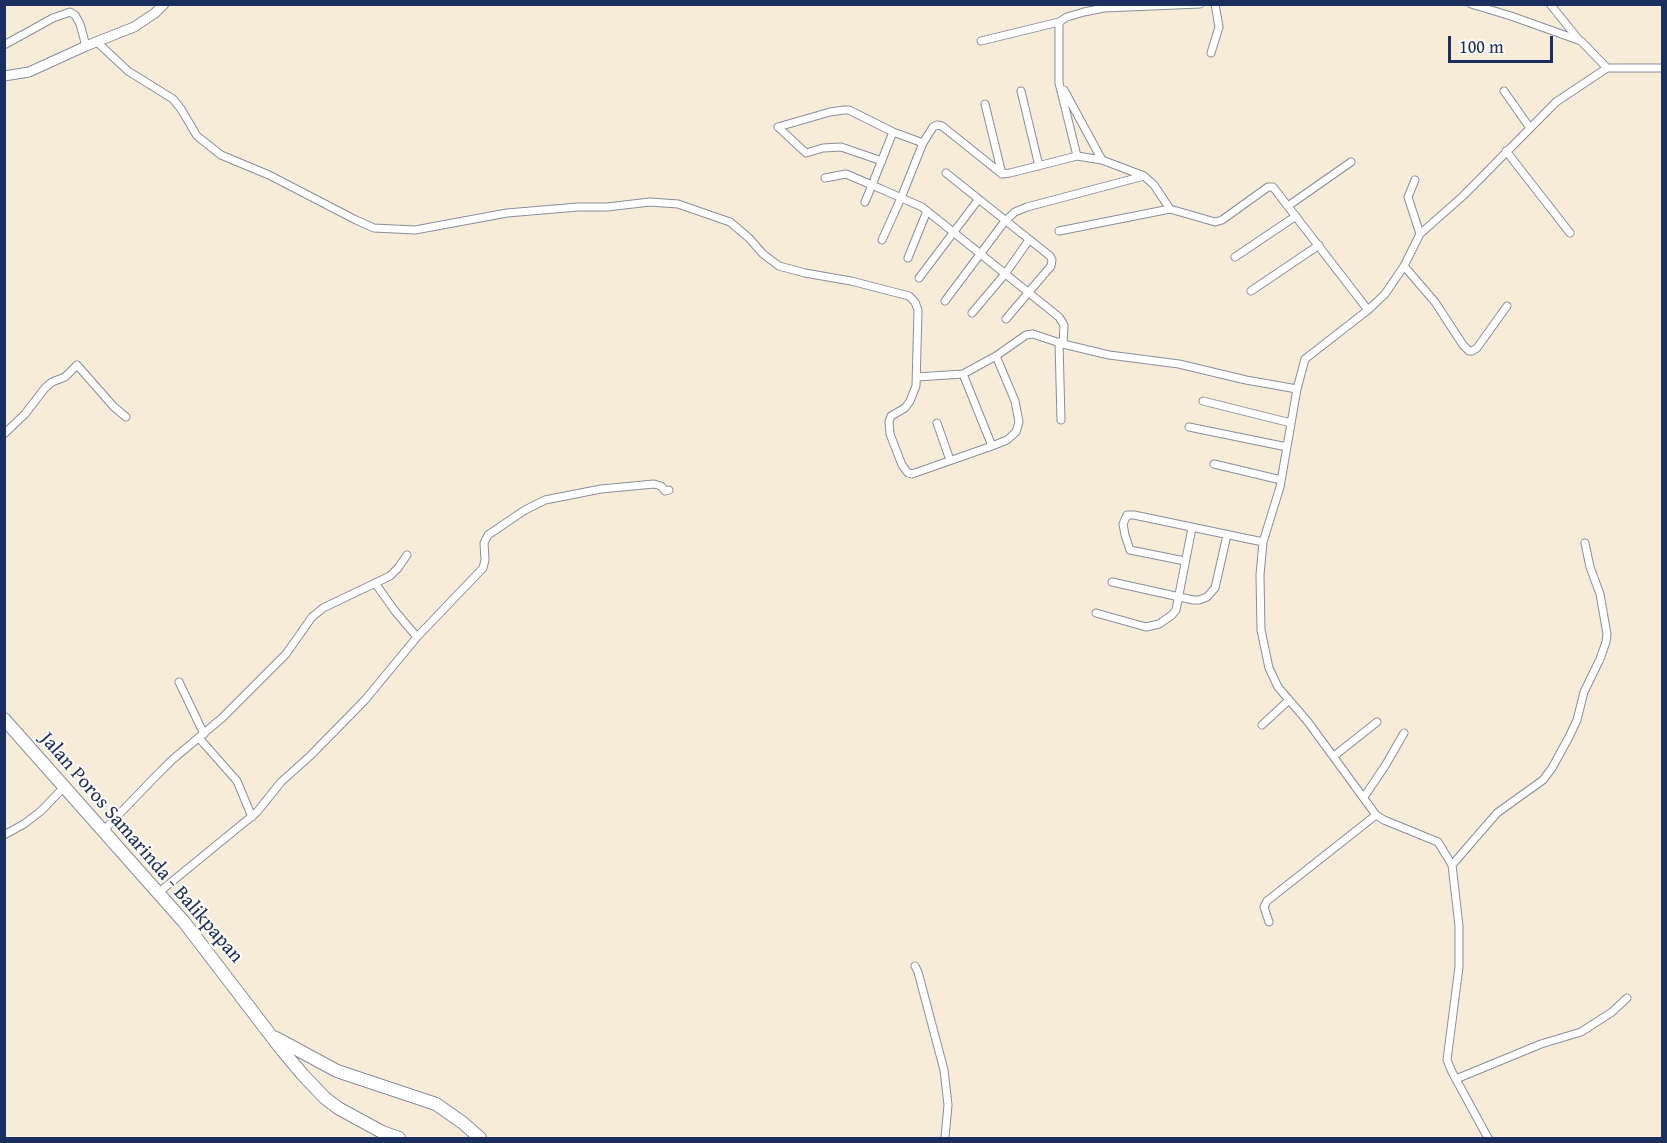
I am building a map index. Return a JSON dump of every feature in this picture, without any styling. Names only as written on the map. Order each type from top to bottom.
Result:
[{"type":"highway","name":"Jalan Poros Samarinda - Balikpapan","points":[[4,719],[158,893],[206,950],[296,1067],[325,1098],[351,1116],[399,1138]]},
{"type":"highway","name":"Jalan Poros Samarinda - Balikpapan","points":[[268,1032],[337,1071],[436,1104],[480,1138]]},
{"type":"street","points":[[4,76],[29,72],[134,27],[164,4]]},
{"type":"street","points":[[981,41],[1059,22],[1084,12],[1200,4]]},
{"type":"street","points":[[1211,53],[1219,27],[1215,4]]},
{"type":"street","points":[[1472,4],[1581,41]]},
{"type":"street","points":[[1550,4],[1607,68]]},
{"type":"street","points":[[4,45],[53,18],[70,12],[78,20],[86,46]]},
{"type":"street","points":[[1059,22],[1059,83],[1077,156]]},
{"type":"street","points":[[97,42],[128,71],[173,99],[196,136],[214,150],[374,228],[415,230],[507,213],[650,202],[678,204],[730,222],[779,266],[909,296],[915,302],[918,310],[917,377],[910,401],[891,416],[890,420],[890,434],[902,465],[908,473],[912,474],[992,446],[1007,440],[1016,432],[1019,422],[1016,401],[996,356]]},
{"type":"street","points":[[1488,1138],[1449,1066],[1448,1060],[1459,967],[1459,926],[1452,865],[1438,842],[1376,815],[1308,722],[1278,687],[1269,668],[1261,630],[1260,575],[1263,542],[1281,480],[1297,389],[1305,358],[1385,294],[1404,266],[1420,234],[1464,195],[1556,102],[1607,68],[1662,68]]},
{"type":"street","points":[[1059,83],[1102,160]]},
{"type":"street","points":[[1021,91],[1039,166]]},
{"type":"street","points":[[1504,92],[1530,128]]},
{"type":"street","points":[[985,104],[1002,174]]},
{"type":"street","points":[[882,161],[841,147],[823,148],[806,153],[778,127],[830,112],[849,110],[893,132],[923,143]]},
{"type":"street","points":[[882,240],[923,143],[933,127],[937,125],[942,126],[1002,174],[1010,174],[1077,156],[1102,160],[1144,176],[1154,185],[1170,209]]},
{"type":"street","points":[[865,202],[893,132]]},
{"type":"street","points":[[1506,151],[1570,232]]},
{"type":"street","points":[[1288,206],[1351,162]]},
{"type":"street","points":[[946,173],[1050,256],[1052,263],[1006,319]]},
{"type":"street","points":[[825,178],[846,174],[916,203],[1064,322],[1061,343],[1061,420]]},
{"type":"street","points":[[945,301],[1005,221],[1015,212],[1144,176]]},
{"type":"street","points":[[1415,180],[1408,197],[1420,234]]},
{"type":"street","points":[[1059,231],[1170,209],[1219,222],[1270,187],[1275,189],[1368,309]]},
{"type":"street","points":[[919,278],[978,200]]},
{"type":"street","points":[[908,258],[927,211]]},
{"type":"street","points":[[1235,257],[1296,216]]},
{"type":"street","points":[[972,313],[1005,274],[1029,240]]},
{"type":"street","points":[[1251,291],[1319,245]]},
{"type":"street","points":[[1404,266],[1435,302],[1469,351],[1477,348],[1507,306]]},
{"type":"street","points":[[917,377],[963,374],[996,356],[1026,335],[1033,334],[1109,355],[1179,364],[1297,389]]},
{"type":"street","points":[[4,434],[25,414],[45,388],[52,382],[65,378],[77,365],[114,407],[126,417]]},
{"type":"street","points":[[963,374],[992,446]]},
{"type":"street","points":[[1203,401],[1292,423]]},
{"type":"street","points":[[937,423],[950,460]]},
{"type":"street","points":[[1189,427],[1287,447]]},
{"type":"street","points":[[1214,464],[1281,480]]},
{"type":"street","points":[[158,893],[265,804],[281,782],[310,756],[364,700],[417,638],[483,568],[484,543],[488,535],[525,510],[545,500],[601,489],[654,484],[666,491],[669,490]]},
{"type":"street","points":[[1185,561],[1130,550],[1125,534],[1124,519],[1130,514],[1263,542]]},
{"type":"street","points":[[1096,613],[1146,627],[1172,615],[1176,610],[1192,528]]},
{"type":"street","points":[[1112,582],[1193,600],[1207,597],[1215,588],[1227,535]]},
{"type":"street","points":[[1452,865],[1497,813],[1543,780],[1552,768],[1577,720],[1584,692],[1600,659],[1607,634],[1606,618],[1585,543]]},
{"type":"street","points":[[103,831],[153,779],[231,710],[286,654],[317,612],[390,576],[407,555]]},
{"type":"street","points":[[375,583],[417,638]]},
{"type":"street","points":[[179,681],[201,736],[237,781],[252,816]]},
{"type":"street","points":[[1262,725],[1289,700]]},
{"type":"street","points":[[1334,756],[1377,722]]},
{"type":"street","points":[[1364,797],[1404,733]]},
{"type":"street","points":[[4,835],[41,811],[64,788]]},
{"type":"street","points":[[1269,922],[1264,907],[1267,901],[1376,815]]},
{"type":"street","points":[[915,966],[944,1070],[948,1105],[945,1138]]},
{"type":"street","points":[[1456,1078],[1541,1044],[1581,1032],[1612,1012],[1627,998]]}]
